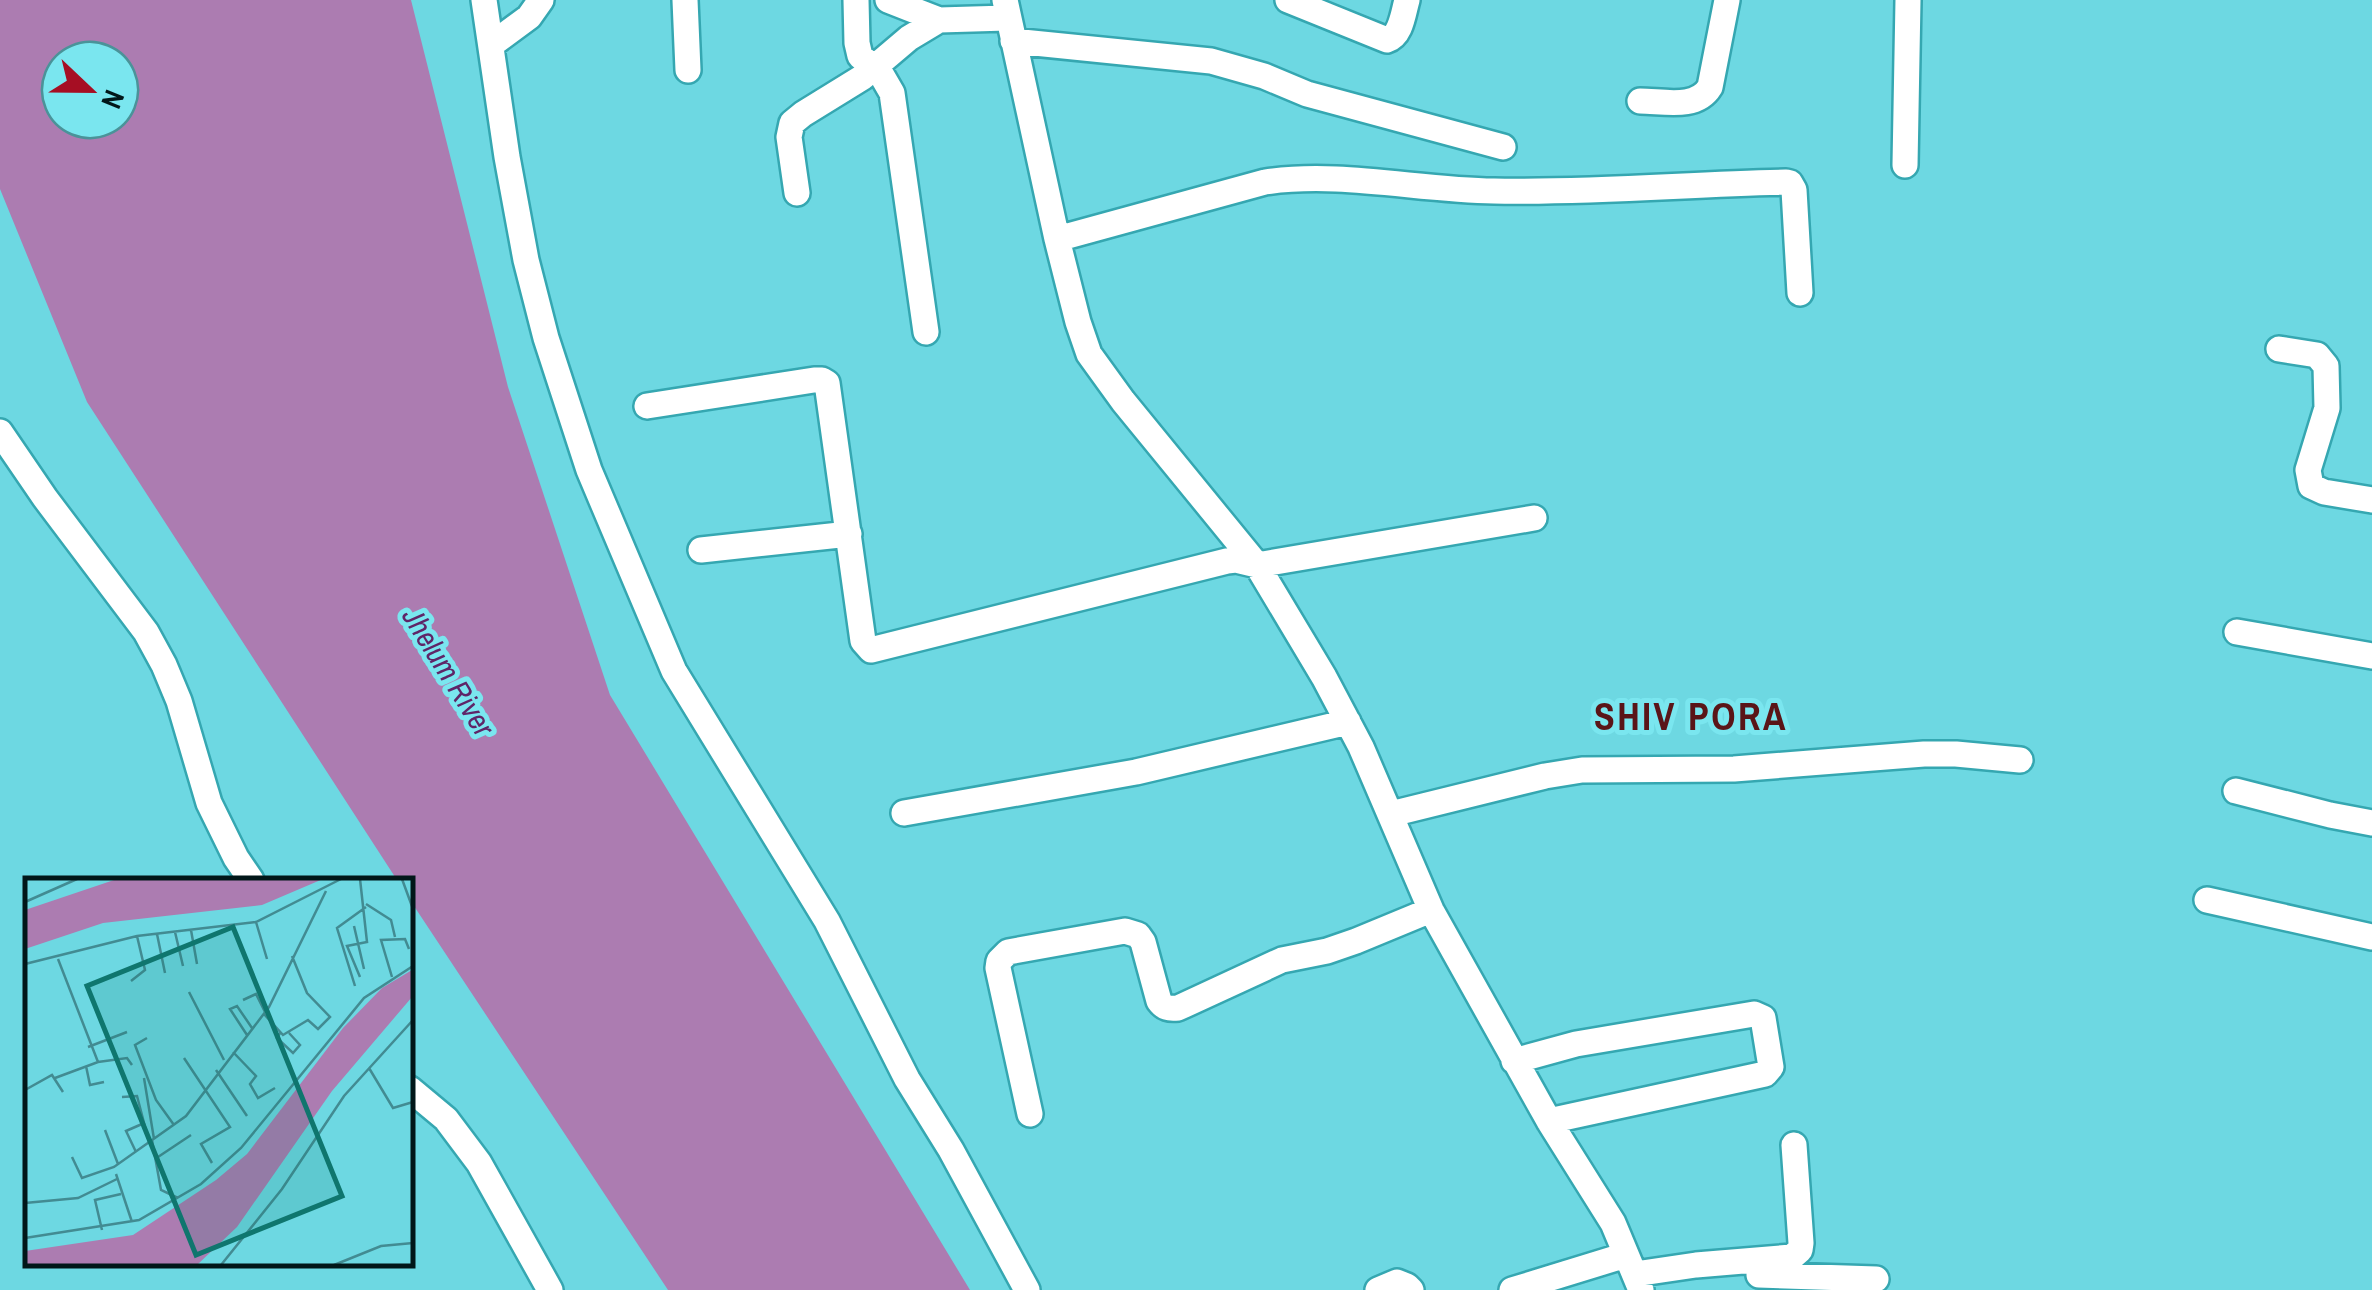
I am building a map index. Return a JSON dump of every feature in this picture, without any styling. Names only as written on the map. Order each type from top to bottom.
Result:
[{"type":"street","points":[[484,0],[506,156],[526,260],[588,470],[674,671],[826,921],[907,1080],[951,1150],[1027,1290]]},
{"type":"street","points":[[491,45],[529,17],[542,0]]},
{"type":"street","points":[[685,0],[688,70]]},
{"type":"street","points":[[856,0],[856,44],[860,56],[888,83],[892,93],[926,332]]},
{"type":"street","points":[[888,0],[938,20],[1008,20],[1211,61],[1264,76],[1307,94],[1503,147]]},
{"type":"street","points":[[1288,0],[1386,40],[1397,33],[1407,0]]},
{"type":"street","points":[[1640,101],[1691,102],[1706,94],[1727,0]]},
{"type":"street","points":[[1905,165],[1908,0]]},
{"type":"street","points":[[797,193],[788,137],[790,127],[938,20]]},
{"type":"street","points":[[1008,20],[1057,239],[1090,354],[1123,402],[1257,565],[1324,677],[1391,814],[1431,910],[1514,1061],[1613,1222],[1637,1277]]},
{"type":"street","points":[[1057,239],[1265,182],[1298,177],[1492,191],[1786,182],[1794,190],[1800,293]]},
{"type":"street","points":[[2279,349],[2316,356],[2326,366],[2327,408],[2308,470],[2311,486],[2372,500]]},
{"type":"street","points":[[647,406],[814,380],[828,383],[863,641],[870,650],[1227,561],[1257,565],[1534,518]]},
{"type":"street","points":[[0,432],[146,632],[178,701],[209,803],[250,878]]},
{"type":"street","points":[[700,550],[849,534]]},
{"type":"street","points":[[2237,632],[2372,656]]},
{"type":"street","points":[[904,813],[1136,772],[1348,722]]},
{"type":"street","points":[[1391,814],[1582,770],[1734,769],[1924,754],[2020,760]]},
{"type":"street","points":[[2236,791],[2372,823]]},
{"type":"street","points":[[2207,900],[2372,936]]},
{"type":"street","points":[[1030,1114],[998,968],[1008,952],[1134,932],[1143,942],[1159,1001],[1171,1009],[1282,960],[1356,941],[1431,910]]},
{"type":"street","points":[[1514,1061],[1643,1031],[1754,1014],[1764,1018],[1772,1067],[1765,1074],[1549,1121]]},
{"type":"street","points":[[412,1091],[446,1119],[479,1164],[550,1290]]},
{"type":"street","points":[[1512,1290],[1792,1257],[1801,1243],[1794,1145]]},
{"type":"street","points":[[1637,1277],[1690,1280],[1777,1274],[1876,1279]]},
{"type":"street","points":[[1378,1290],[1397,1282],[1411,1290]]},
{"type":"water","name":"Jhelum River","points":[[0,0],[411,0],[508,387],[610,695],[970,1290],[668,1290],[412,903],[412,878],[396,878],[87,402],[0,189]]},
{"type":"district","name":"SHIV PORA","points":[[1691,717]]}]
